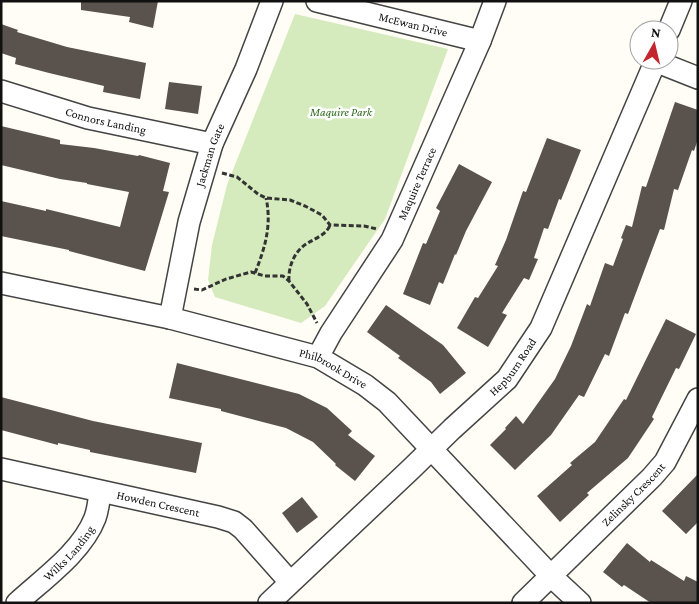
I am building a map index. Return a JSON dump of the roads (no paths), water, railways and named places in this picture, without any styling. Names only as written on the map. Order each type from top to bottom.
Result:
[{"type":"street","name":"Jackman Gate","points":[[170,318],[189,222],[212,144],[246,68],[272,1]]},
{"type":"street","name":"McEwan Drive","points":[[317,1],[480,41]]},
{"type":"street","name":"Maquire Terrace","points":[[318,357],[331,333],[380,260],[394,234],[480,41],[495,1]]},
{"type":"street","points":[[673,20],[681,1]]},
{"type":"street","name":"Hepburn Road","points":[[269,603],[507,379],[541,328],[651,70]]},
{"type":"street","points":[[678,70],[698,78]]},
{"type":"street","name":"Connors Landing","points":[[1,91],[88,118],[212,144]]},
{"type":"street","name":"Philbrook Drive","points":[[1,283],[170,318],[318,357],[365,385],[387,402],[551,576],[580,603]]},
{"type":"street","name":"Zelinsky Crescent","points":[[523,603],[665,462],[698,399]]},
{"type":"street","name":"Howden Crescent","points":[[1,469],[234,522],[243,529],[290,582]]},
{"type":"street","name":"Wilks Landing","points":[[17,603],[76,549],[96,516],[100,492]]},
{"type":"park label","name":"Maquire Park","points":[[341,112]]}]
